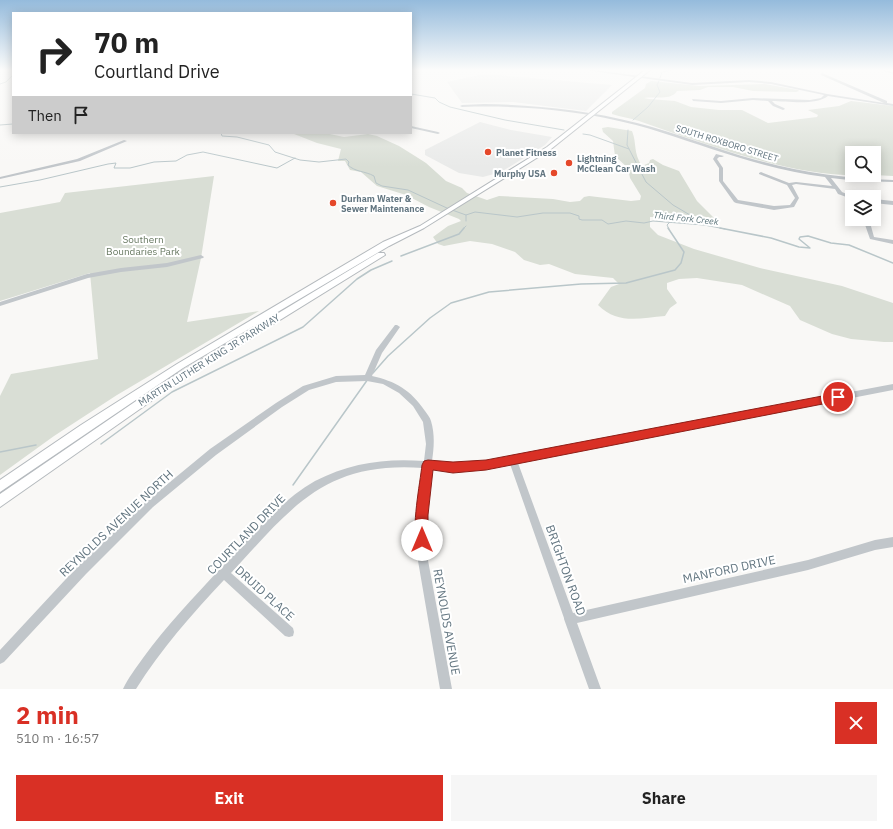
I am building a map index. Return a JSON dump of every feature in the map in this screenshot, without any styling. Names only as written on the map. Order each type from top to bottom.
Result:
[{"type":"main road","name":"MARTIN LUTHER KING JR PARKWAY","points":[[0,501],[102,428],[164,387],[392,248],[422,227],[476,195],[511,178],[551,153],[611,102]]},
{"type":"main road","name":"MARTIN LUTHER KING JR PARKWAY","points":[[0,487],[85,428],[180,366],[386,244],[422,227]]},
{"type":"street","points":[[771,102],[783,109]]},
{"type":"street","points":[[873,102],[892,105]]},
{"type":"street","name":"SOUTH ROXBORO STREET","points":[[463,107],[520,108],[594,116],[644,126],[756,161],[828,178],[893,181]]},
{"type":"street","name":"SOUTH ROXBORO STREET","points":[[594,116],[641,128],[722,155],[776,170],[828,178],[893,185]]},
{"type":"street","points":[[412,127],[438,133]]},
{"type":"street","points":[[0,178],[78,160],[125,141]]},
{"type":"street","points":[[722,155],[723,157],[717,162],[721,172],[721,181],[736,201],[774,208],[792,206],[797,198],[789,184]]},
{"type":"street","points":[[761,173],[789,184],[796,183],[835,188]]},
{"type":"street","points":[[828,178],[835,188],[845,195]]},
{"type":"street","points":[[881,202],[892,203]]},
{"type":"street","points":[[868,226],[872,238],[893,242]]},
{"type":"street","points":[[0,304],[87,276],[121,270],[167,265],[201,257]]},
{"type":"street","points":[[367,378],[379,352],[398,327]]},
{"type":"street","name":"REYNOLDS AVENUE NORTH","points":[[0,658],[77,575],[150,504],[213,452],[279,405],[306,388],[336,379],[367,378],[385,382],[402,391],[423,412],[430,432],[428,465]]},
{"type":"street","name":"COURTLAND DRIVE","points":[[130,689],[148,660],[168,634],[280,513],[313,487],[353,470],[374,465],[394,463],[453,468],[471,467],[893,387]]},
{"type":"street","name":"BRIGHTON ROAD","points":[[512,460],[594,689]]},
{"type":"street","name":"REYNOLDS AVENUE","points":[[428,465],[421,525],[422,555],[446,689]]},
{"type":"street","name":"MANFORD DRIVE","points":[[569,619],[808,565],[875,545],[893,542]]},
{"type":"street","name":"DRUID PLACE","points":[[224,573],[289,632]]},
{"type":"shaded area","points":[[461,102],[505,102],[462,103]]},
{"type":"shaded area","points":[[514,102],[595,102],[586,111]]},
{"type":"shaded area","points":[[480,122],[511,130],[552,137],[545,145],[501,172],[483,177],[459,173],[425,155],[425,150]]},
{"type":"green space","points":[[626,102],[678,102],[691,107],[719,110],[742,110],[768,123],[817,117],[818,115],[808,110],[839,106],[848,102],[893,106],[893,176],[881,175],[881,146],[845,146],[845,175],[809,171],[750,158],[692,140],[639,121],[612,114],[612,112]]},
{"type":"green space","points":[[608,127],[632,131],[637,157],[642,166],[649,163],[650,160],[653,159],[663,165],[679,171],[697,201],[714,218],[650,217],[650,227],[658,235],[694,249],[760,268],[842,286],[893,303],[893,342],[851,339],[832,334],[800,320],[790,306],[742,285],[697,278],[679,279],[667,283],[667,289],[677,303],[670,308],[665,316],[638,319],[621,318],[613,315],[598,305],[611,287],[619,284],[613,278],[575,274],[549,264],[540,265],[524,260],[515,252],[492,244],[470,241],[444,246],[438,244],[433,237],[448,226],[461,221],[459,219],[429,207],[406,195],[377,186],[361,172],[350,170],[345,161],[338,161],[341,149],[317,143],[294,134],[330,134],[344,137],[368,134],[377,136],[399,146],[426,163],[446,181],[462,188],[467,193],[487,200],[499,196],[553,199],[570,202],[580,201],[584,197],[589,196],[631,201],[640,200],[641,196],[630,178],[628,168],[615,156],[613,141],[603,132],[602,128]]},
{"type":"green space","name":"Southern Boundaries Park","points":[[214,176],[201,258],[187,322],[259,311],[117,395],[54,436],[0,475],[0,396],[11,374],[98,359],[90,273],[0,301],[0,213],[60,202],[65,193]]},
{"type":"waterway","points":[[439,102],[450,107],[505,120],[564,130]]},
{"type":"waterway","points":[[633,120],[652,102]]},
{"type":"waterway","name":"Third Fork Creek","points":[[0,125],[12,124]]},
{"type":"waterway","points":[[628,130],[627,145],[646,182],[673,205],[707,225]]},
{"type":"waterway","name":"Third Fork Creek","points":[[221,134],[222,136],[237,137],[269,145],[275,152],[295,158]]},
{"type":"waterway","points":[[583,134],[590,135],[629,149]]},
{"type":"waterway","points":[[0,187],[40,180],[108,164],[116,163],[114,168],[130,168],[154,162],[176,161],[187,155],[203,152],[277,168],[295,158]]},
{"type":"waterway","name":"Third Fork Creek","points":[[295,158],[319,162],[346,159],[349,162],[348,165],[374,176],[376,183],[382,186],[408,190],[449,209]]},
{"type":"waterway","name":"Third Fork Creek","points":[[452,210],[466,215]]},
{"type":"waterway","name":"Third Fork Creek","points":[[466,215],[475,212],[517,217],[543,213],[570,213],[579,216],[579,219],[582,220],[602,220],[608,224],[626,221],[644,223],[653,221],[670,222]]},
{"type":"waterway","name":"Third Fork Creek","points":[[466,215],[466,221]]},
{"type":"waterway","name":"Third Fork Creek","points":[[669,229],[667,225],[670,222]]},
{"type":"waterway","name":"Third Fork Creek","points":[[670,222],[704,225],[725,229]]},
{"type":"waterway","points":[[401,256],[459,234],[464,228]]},
{"type":"waterway","points":[[373,373],[388,356],[430,318],[451,303],[489,292],[581,284],[626,283],[675,270],[681,263],[684,252],[668,228]]},
{"type":"waterway","name":"Third Fork Creek","points":[[720,228],[771,238],[799,247],[810,248],[799,239],[800,237],[808,236],[831,243],[849,245],[893,263]]},
{"type":"waterway","points":[[101,444],[172,392],[303,327],[357,279],[371,270],[392,261]]},
{"type":"waterway","points":[[293,485],[368,379]]},
{"type":"waterway","points":[[0,452],[36,445]]},
{"type":"place","name":"Planet Fitness","points":[[488,152]]},
{"type":"place","name":"Lightning McClean Car Wash","points":[[569,163]]},
{"type":"place","name":"Murphy USA","points":[[554,173]]},
{"type":"place","name":"Durham Water & Sewer Maintenance","points":[[333,203]]},
{"type":"route","points":[[422,540],[421,525],[428,465],[453,468],[486,465],[838,397]]}]
